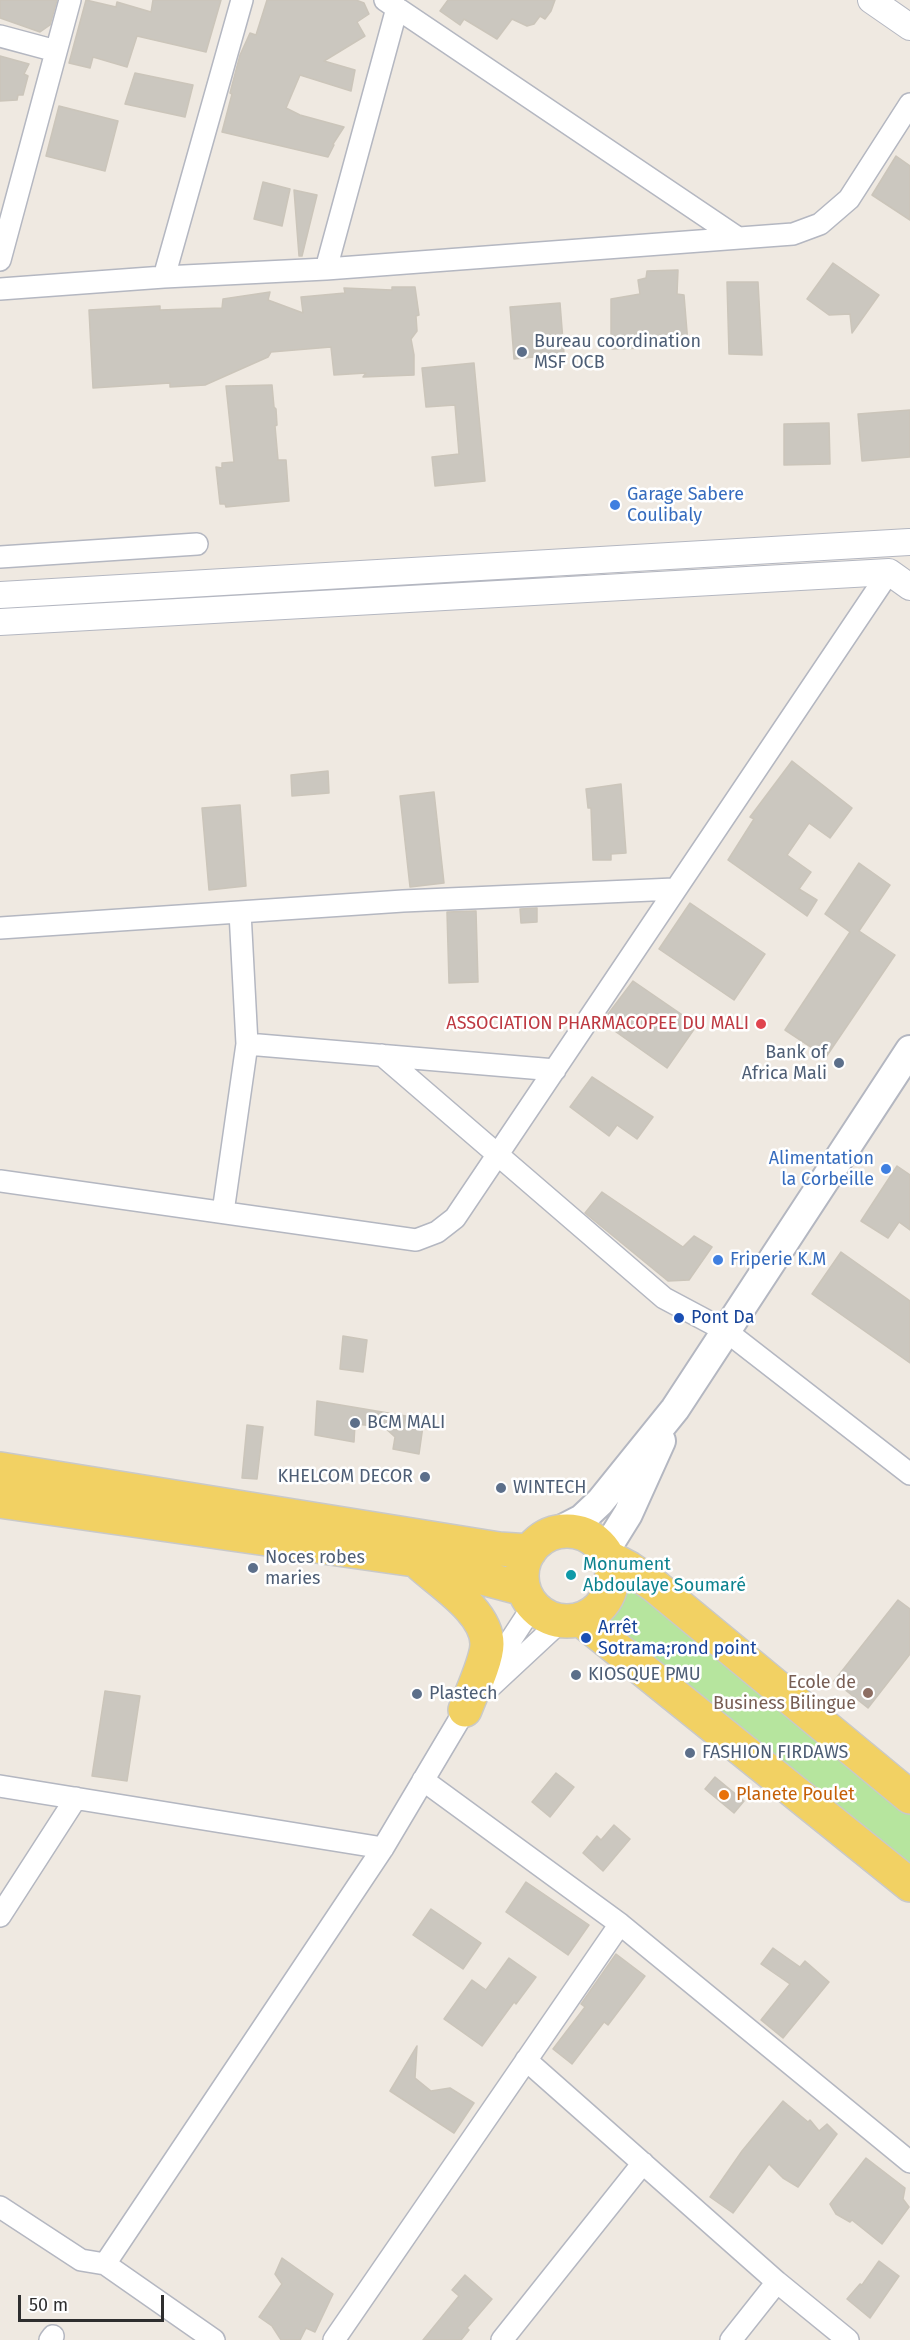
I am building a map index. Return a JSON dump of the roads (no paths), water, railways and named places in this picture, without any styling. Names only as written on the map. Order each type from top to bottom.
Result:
[{"type":"main road","points":[[910,1050],[675,1409],[600,1502],[582,1519],[542,1542],[522,1573],[550,1609],[910,1885]]},
{"type":"main road","points":[[0,1501],[415,1560],[550,1609],[597,1610],[608,1595],[612,1576],[607,1554],[675,1409]]},
{"type":"main road","points":[[0,1469],[498,1550],[542,1542],[569,1531],[583,1534],[595,1541],[607,1554],[655,1586],[910,1797]]},
{"type":"main road","points":[[415,1560],[464,1601],[483,1629],[487,1645],[465,1710]]},
{"type":"street","points":[[0,260],[70,0]]},
{"type":"street","points":[[164,277],[242,0]]},
{"type":"street","points":[[871,0],[910,27]]},
{"type":"street","points":[[326,269],[391,4],[738,238]]},
{"type":"street","points":[[0,36],[56,51]]},
{"type":"street","points":[[0,289],[164,277],[326,269],[793,234],[820,224],[849,199],[910,104]]},
{"type":"street","points":[[0,1181],[416,1240],[437,1232],[455,1218],[910,541]]},
{"type":"street","points":[[0,595],[910,541]]},
{"type":"street","points":[[0,557],[197,544]]},
{"type":"street","points":[[0,622],[888,572],[910,587]]},
{"type":"street","points":[[0,928],[403,901],[674,890]]},
{"type":"street","points":[[223,1212],[247,1044],[240,912]]},
{"type":"street","points":[[247,1044],[555,1070]]},
{"type":"street","points":[[382,1055],[664,1298],[726,1331],[910,1474]]},
{"type":"street","points":[[105,2264],[383,1848],[465,1710],[550,1609]]},
{"type":"street","points":[[465,1710],[550,1609]]},
{"type":"street","points":[[423,1780],[620,1924],[910,2162]]},
{"type":"street","points":[[0,1786],[383,1848]]},
{"type":"street","points":[[0,1916],[75,1798]]},
{"type":"street","points":[[334,2340],[620,1924]]},
{"type":"street","points":[[526,2060],[777,2282],[848,2340]]},
{"type":"street","points":[[502,2340],[643,2163]]},
{"type":"street","points":[[0,2207],[81,2260],[105,2264],[214,2340]]},
{"type":"street","points":[[731,2340],[777,2282]]},
{"type":"place","name":"Bureau coordination MSF OCB","points":[[522,352]]},
{"type":"place","name":"Garage Sabere Coulibaly","points":[[615,505]]},
{"type":"place","name":"ASSOCIATION PHARMACOPEE DU MALI","points":[[761,1024]]},
{"type":"place","name":"Bank of Africa Mali","points":[[839,1063]]},
{"type":"place","name":"Alimentation la Corbeille","points":[[886,1169]]},
{"type":"place","name":"Friperie K.M","points":[[718,1260]]},
{"type":"place","name":"Pont Da","points":[[679,1318]]},
{"type":"place","name":"BCM MALI","points":[[355,1423]]},
{"type":"place","name":"KHELCOM DECOR","points":[[425,1477]]},
{"type":"place","name":"WINTECH","points":[[501,1488]]},
{"type":"place","name":"Noces robes maries","points":[[253,1568]]},
{"type":"place","name":"Monument Abdoulaye Soumaré","points":[[571,1575]]},
{"type":"place","name":"Arrêt Sotrama;rond point","points":[[586,1638]]},
{"type":"place","name":"KIOSQUE PMU","points":[[576,1675]]},
{"type":"place","name":"Ecole de Business Bilingue","points":[[868,1693]]},
{"type":"place","name":"Plastech","points":[[417,1694]]},
{"type":"place","name":"FASHION FIRDAWS","points":[[690,1753]]},
{"type":"place","name":"Planete Poulet","points":[[724,1795]]}]
